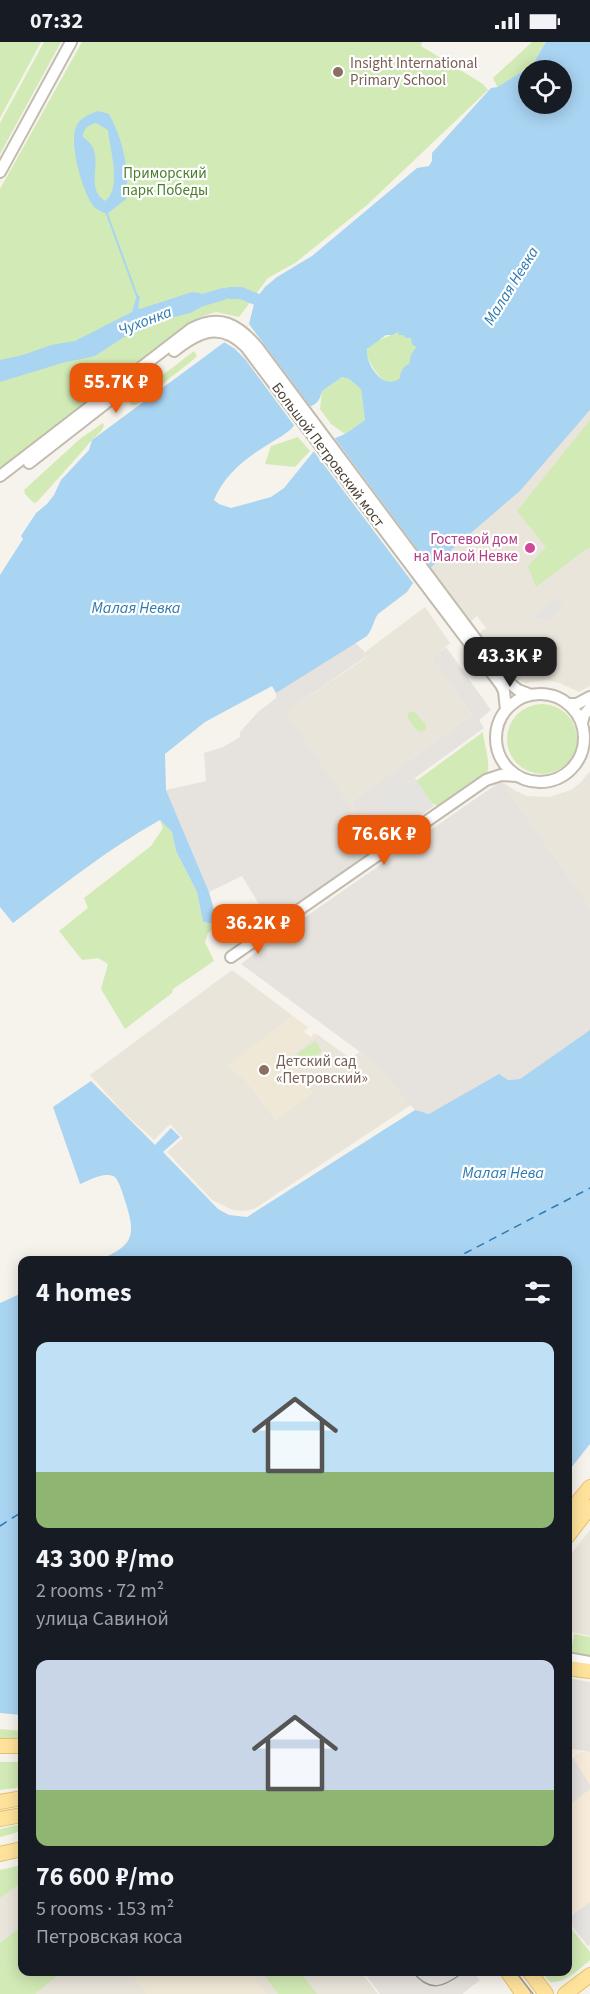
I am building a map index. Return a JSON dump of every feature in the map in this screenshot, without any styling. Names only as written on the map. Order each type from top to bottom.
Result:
[{"type":"main road","points":[[572,1510],[588,1496]]},
{"type":"main road","points":[[572,1527],[588,1496]]},
{"type":"main road","points":[[572,1668],[588,1668]]},
{"type":"main road","points":[[0,1746],[18,1746]]},
{"type":"main road","points":[[0,1755],[18,1755]]},
{"type":"main road","points":[[0,1802],[18,1799]]},
{"type":"main road","points":[[0,1819],[18,1816]]},
{"type":"main road","points":[[0,1847],[18,1843]]},
{"type":"main road","points":[[0,1854],[18,1850]]},
{"type":"main road","points":[[565,1994],[590,1975]]},
{"type":"main road","points":[[510,1976],[523,1994]]},
{"type":"main road","points":[[533,1976],[546,1994]]},
{"type":"street","points":[[0,171],[71,42]]},
{"type":"street","points":[[0,476],[191,329],[201,324],[218,321],[237,332]]},
{"type":"street","points":[[0,484],[195,335],[212,331],[237,332]]},
{"type":"street","name":"Большой Петровский мост","points":[[237,332],[422,575]]},
{"type":"street","points":[[422,575],[511,685],[531,695]]},
{"type":"street","points":[[422,575],[501,685],[506,710]]},
{"type":"street","points":[[231,957],[486,780],[501,775],[544,782],[557,779],[568,772],[577,762],[583,749],[584,736],[582,723],[568,704],[551,695],[531,695],[517,700],[506,710],[497,730],[499,752],[507,766],[518,776]]},
{"type":"street","points":[[568,704],[577,704],[590,698]]},
{"type":"street","points":[[582,723],[584,715],[590,708]]},
{"type":"street","points":[[486,780],[499,752]]},
{"type":"street","points":[[572,1660],[588,1668]]},
{"type":"shaded area","points":[[590,410],[590,686],[579,692],[560,683],[546,680],[525,683],[513,677],[479,633],[486,628],[477,616],[471,621],[431,568],[520,491]]},
{"type":"shaded area","points":[[557,598],[564,607],[551,619],[533,616]]},
{"type":"shaded area","points":[[425,607],[450,643],[432,658],[472,715],[353,800],[357,817],[286,712],[364,659],[365,652]]},
{"type":"shaded area","points":[[354,642],[365,652],[364,658],[286,712],[356,815],[353,800],[472,715],[432,658],[446,647],[491,710],[479,720],[484,728],[361,817],[368,828],[386,816],[402,835],[270,922],[242,876],[209,892],[166,790],[206,781],[204,753],[223,747],[240,737],[240,732],[258,712],[276,698],[276,693]]},
{"type":"shaded area","points":[[590,771],[590,907],[501,781],[527,796],[549,797],[571,790]]},
{"type":"shaded area","points":[[415,778],[434,806],[394,834],[381,816],[370,824],[364,814]]},
{"type":"shaded area","points":[[501,781],[590,907],[590,1030],[520,1079],[508,1080],[429,1114],[421,1113],[415,1110],[375,1064],[241,964]]},
{"type":"shaded area","points":[[232,970],[293,1016],[229,1065],[240,1078],[242,1075],[276,1120],[312,1093],[286,1059],[318,1035],[350,1058],[360,1052],[375,1064],[411,1105],[254,1209],[243,1211],[233,1210],[212,1200],[167,1152],[183,1138],[170,1124],[154,1140],[123,1112],[90,1075]]},
{"type":"shaded area","name":"Детский сад «Петровский»","points":[[293,1016],[308,1027],[304,1032],[311,1037],[314,1033],[318,1035],[286,1059],[312,1093],[276,1120],[243,1076],[239,1078],[228,1065]]},
{"type":"shaded area","points":[[590,1530],[590,1636],[572,1632],[572,1553]]},
{"type":"shaded area","points":[[572,1679],[590,1682],[590,1752],[572,1749]]},
{"type":"shaded area","points":[[581,1752],[590,1752],[590,1785],[573,1758]]},
{"type":"shaded area","points":[[572,1758],[590,1785],[590,1789],[572,1803]]},
{"type":"shaded area","points":[[590,1789],[590,1945],[588,1946],[572,1927],[572,1803]]},
{"type":"shaded area","points":[[18,1883],[18,1976],[364,1976],[378,1994],[0,1994],[0,1896]]},
{"type":"shaded area","points":[[590,1902],[590,1945],[588,1946],[572,1925],[572,1915]]},
{"type":"shaded area","points":[[137,1976],[253,1976],[267,1994],[146,1994],[134,1978]]},
{"type":"shaded area","points":[[367,1976],[476,1976],[480,1980],[462,1994],[380,1994]]},
{"type":"green space","points":[[0,42],[41,42],[0,118]]},
{"type":"green space","points":[[44,42],[61,42],[0,154],[0,123]]},
{"type":"green space","name":"Приморский парк Победы","points":[[82,42],[422,42],[421,46],[483,84],[488,90],[367,205],[295,263],[268,278],[239,317],[216,312],[200,317],[0,471],[0,189]]},
{"type":"green space","points":[[532,42],[546,42],[535,60],[518,60],[518,74],[498,88],[493,78]]},
{"type":"green space","points":[[398,331],[411,338],[416,347],[403,375],[391,383],[385,381],[374,370],[366,353],[372,344]]},
{"type":"green space","points":[[194,351],[197,356],[194,359],[136,405],[131,405],[133,398]]},
{"type":"green space","points":[[342,377],[349,379],[361,389],[365,420],[345,434],[331,424],[320,409],[322,391]]},
{"type":"green space","points":[[590,420],[590,548],[536,587],[528,566],[546,547],[517,511]]},
{"type":"green space","points":[[103,423],[101,431],[34,503],[24,490],[81,438]]},
{"type":"green space","points":[[298,437],[310,451],[295,467],[265,464],[271,446]]},
{"type":"green space","points":[[549,704],[562,710],[571,719],[575,725],[577,739],[575,753],[567,764],[556,772],[535,774],[517,764],[509,753],[507,732],[517,714],[528,706]]},
{"type":"green space","points":[[414,711],[426,725],[426,729],[422,732],[416,730],[408,718],[408,713]]},
{"type":"green space","points":[[483,732],[488,761],[486,776],[474,780],[439,805],[435,805],[418,791],[416,781]]},
{"type":"green space","points":[[160,820],[172,832],[176,851],[197,892],[203,922],[214,924],[215,927],[208,933],[205,942],[214,961],[173,989],[172,993],[125,1029],[101,989],[108,964],[98,958],[82,960],[59,931],[88,908],[84,898],[151,846],[163,828]]},
{"type":"green space","points":[[315,1041],[322,1051],[303,1065],[296,1055]]},
{"type":"green space","points":[[574,1634],[590,1637],[590,1656],[572,1653]]},
{"type":"green space","points":[[0,1729],[18,1731],[18,1743],[0,1742]]},
{"type":"green space","points":[[0,1762],[18,1762],[18,1788],[0,1790]]},
{"type":"green space","points":[[18,1825],[18,1832],[0,1837],[0,1829]]},
{"type":"green space","points":[[18,1866],[18,1885],[0,1898],[0,1870]]},
{"type":"green space","points":[[18,1929],[18,1976],[57,1976],[35,1994],[0,1994],[0,1943]]},
{"type":"green space","points":[[572,1929],[590,1952],[590,1960],[572,1974]]},
{"type":"green space","points":[[265,1976],[303,1976],[317,1994],[278,1994]]},
{"type":"green space","points":[[545,1976],[569,1976],[561,1981],[550,1982]]},
{"type":"water","name":"Малая Невка","points":[[546,42],[590,42],[590,410],[520,491],[413,583],[407,592],[378,614],[367,636],[276,693],[272,686],[205,722],[165,754],[166,790],[209,892],[216,917],[214,924],[203,922],[197,892],[176,851],[172,832],[160,820],[103,856],[13,923],[0,907],[0,575],[23,539],[21,536],[36,513],[54,495],[61,480],[89,450],[92,440],[249,324],[255,300],[265,287],[312,256],[417,168],[429,166],[432,153],[491,88],[498,87],[518,74],[518,114],[572,114],[572,60],[535,60]],"holes":[[[398,332],[399,335],[411,338],[412,344],[416,347],[409,364],[402,370],[400,378],[388,381],[382,379],[372,368],[367,349],[386,335]],[[342,377],[349,379],[361,389],[365,420],[345,434],[319,445],[284,488],[271,497],[231,508],[214,500],[224,482],[238,466],[289,431],[301,413],[318,401],[322,391]]]},
{"type":"water","points":[[98,111],[109,114],[118,134],[127,177],[126,199],[107,214],[95,207],[88,197],[81,178],[74,144],[77,124],[88,115]],"holes":[[[96,123],[108,130],[114,178],[113,188],[105,201],[96,189],[94,150],[83,137],[86,128]]]},
{"type":"water","points":[[192,292],[200,293],[206,298],[203,306],[190,313],[124,337],[95,356],[62,363],[0,382],[0,360],[51,345],[75,341],[132,312],[137,295],[140,296],[138,308],[140,309]]},
{"type":"water","name":"Малая Нева","points":[[590,1030],[590,1444],[572,1467],[572,1256],[107,1256],[125,1245],[131,1233],[129,1216],[120,1187],[115,1177],[111,1175],[93,1178],[80,1184],[53,1107],[91,1081],[155,1145],[171,1128],[180,1137],[163,1152],[218,1209],[229,1215],[247,1217],[415,1110],[429,1114],[499,1074],[508,1080],[520,1079]]},
{"type":"water","points":[[18,1295],[18,1715],[0,1713],[0,1303]]},
{"type":"pier","points":[[249,324],[313,410],[303,415],[296,428],[245,359],[224,342]]},
{"type":"pier","points":[[333,436],[431,568],[413,583],[312,449],[317,443]]},
{"type":"waterway","points":[[107,214],[137,296]]},
{"type":"waterway","name":"Чухонка","points":[[230,293],[241,293],[268,304]]},
{"type":"waterway","name":"Чухонка","points":[[193,303],[223,294]]},
{"type":"ferry route","points":[[460,1256],[590,1188]]},
{"type":"ferry route","points":[[0,1526],[18,1515]]},
{"type":"tram line","points":[[417,1976],[425,1983],[437,1986],[458,1976]]},
{"type":"tram line","points":[[519,1976],[533,1994]]},
{"type":"place","name":"Insight International Primary School","points":[[338,72]]},
{"type":"place","name":"Гостевой дом на Малой Невке","points":[[530,548]]},
{"type":"place","name":"Детский сад «Петровский»","points":[[264,1070]]}]
